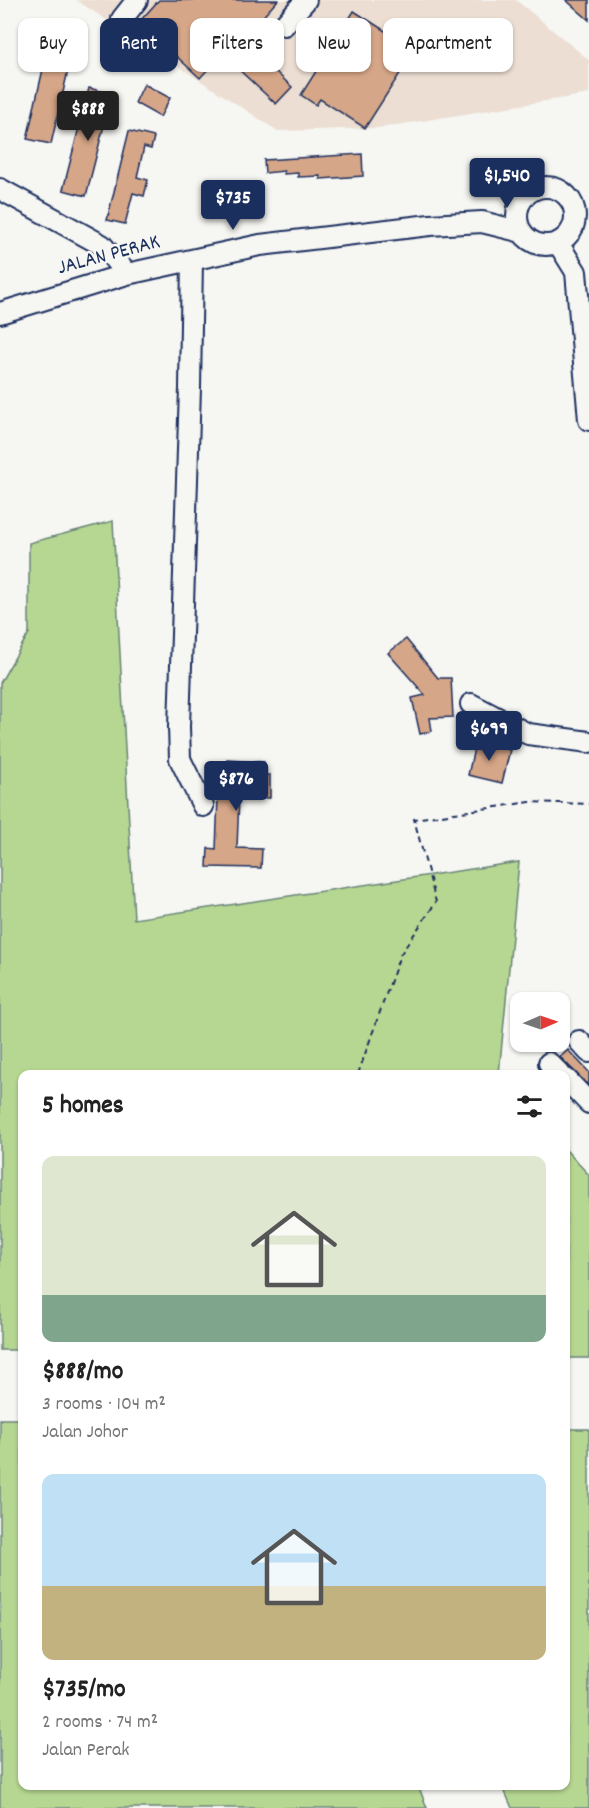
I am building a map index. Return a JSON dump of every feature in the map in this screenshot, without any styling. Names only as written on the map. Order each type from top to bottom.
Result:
[{"type":"street","points":[[123,18],[137,0]]},
{"type":"street","points":[[284,26],[306,0]]},
{"type":"street","points":[[552,187],[568,197],[582,217],[571,232],[558,243],[538,244],[522,232],[518,223],[517,212],[520,203],[533,189],[552,187]]},
{"type":"street","points":[[0,189],[102,245],[127,274]]},
{"type":"street","name":"JALAN PERAK","points":[[482,222],[520,203]]},
{"type":"street","name":"JALAN PERAK","points":[[0,313],[127,274],[260,244],[430,225],[482,222],[522,232]]},
{"type":"street","points":[[558,243],[576,272],[589,420]]},
{"type":"street","points":[[192,260],[179,727],[180,759],[203,806]]},
{"type":"street","points":[[471,704],[528,734],[589,742]]},
{"type":"street","points":[[570,1083],[589,1103]]},
{"type":"path","points":[[359,1070],[400,955],[436,902],[414,819],[530,802],[589,804]]},
{"type":"shaded area","points":[[76,0],[516,0],[589,60],[589,94],[378,128],[278,131],[178,66],[178,18],[104,18]]},
{"type":"green space","points":[[113,521],[134,919],[519,862],[499,1070],[18,1070],[18,1350],[0,1350],[0,683],[29,633],[29,543]]},
{"type":"green space","points":[[570,1154],[589,1175],[589,1358],[570,1358]]},
{"type":"green space","points":[[0,1419],[18,1419],[18,1790],[420,1790],[427,1808],[0,1808]]},
{"type":"green space","points":[[570,1429],[589,1429],[589,1808],[512,1808],[504,1790],[570,1790]]},
{"type":"building","points":[[159,0],[278,0],[262,18],[190,18],[190,69],[178,58],[178,18],[143,18]]},
{"type":"building","points":[[566,0],[589,0],[589,20]]},
{"type":"building","points":[[354,11],[365,18],[350,18]]},
{"type":"building","points":[[371,22],[383,30],[383,72],[401,72],[365,128],[320,99],[316,105],[301,95],[316,72],[371,72]]},
{"type":"building","points":[[42,72],[68,72],[51,144],[27,139]]},
{"type":"building","points":[[193,72],[206,72],[200,78]]},
{"type":"building","points":[[241,72],[276,72],[292,87],[276,104]]},
{"type":"building","points":[[144,84],[170,98],[160,117],[135,103]]},
{"type":"building","points":[[89,88],[112,94],[86,196],[63,190]]},
{"type":"building","points":[[129,131],[154,137],[151,149],[144,147],[137,177],[148,180],[144,196],[133,193],[125,224],[107,220]]},
{"type":"building","points":[[362,154],[363,176],[320,179],[320,176],[298,177],[298,173],[284,174],[284,171],[265,173],[264,160]]},
{"type":"building","points":[[406,639],[438,678],[451,678],[453,717],[430,718],[432,731],[420,734],[412,698],[425,695],[388,653]]},
{"type":"building","points":[[476,740],[510,750],[502,783],[468,775]]},
{"type":"building","points":[[227,760],[264,762],[264,775],[270,775],[270,798],[239,797],[237,848],[262,849],[261,868],[207,867],[208,848],[216,849],[218,796],[211,794],[211,773],[227,774]]},
{"type":"building","points":[[566,1052],[570,1052],[589,1072],[589,1086],[560,1057]]}]
